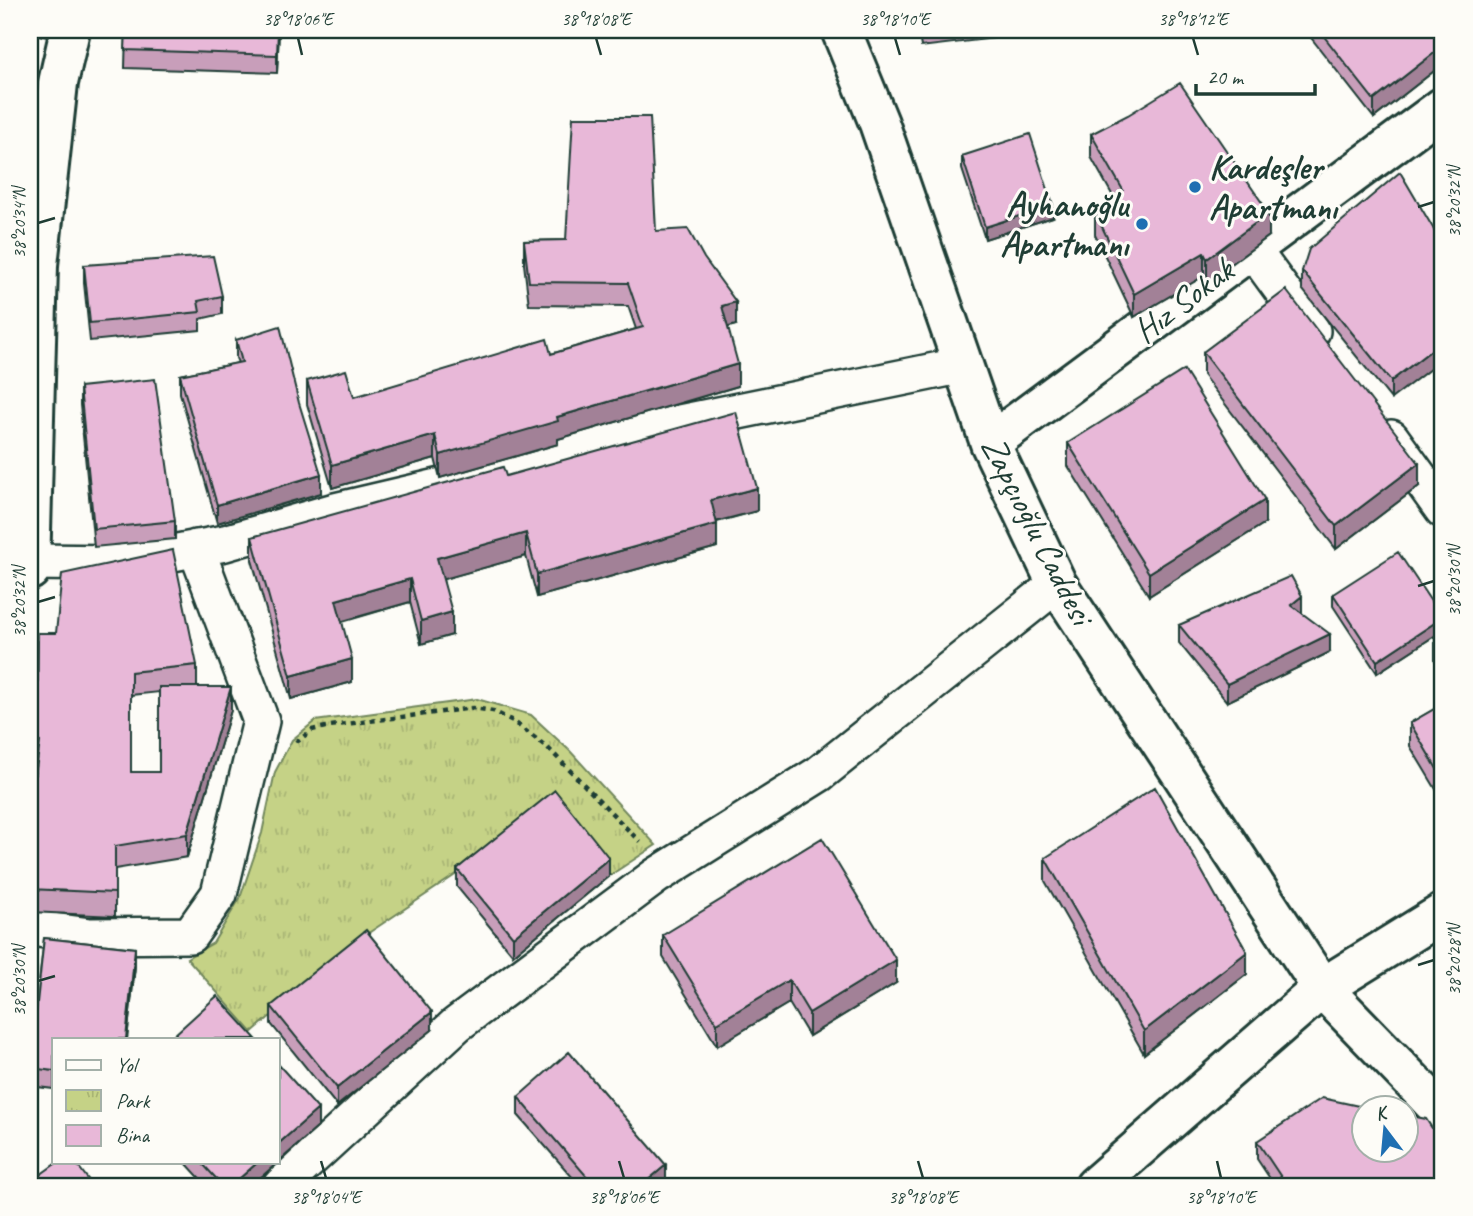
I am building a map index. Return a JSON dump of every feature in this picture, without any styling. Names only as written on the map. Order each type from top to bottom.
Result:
[{"type":"main road","points":[[30,570],[37,265],[58,83],[70,30]]},
{"type":"main road","name":"Zapçıoğlu Caddesi","points":[[841,30],[879,123],[990,443],[1057,584],[1322,988],[1443,1113]]},
{"type":"main road","name":"Hız Sokak","points":[[990,443],[1443,107]]},
{"type":"main road","points":[[1095,1186],[1322,988],[1443,913]]},
{"type":"street","points":[[1252,248],[1332,358]]},
{"type":"street","points":[[31,562],[120,563],[225,542],[670,425],[964,365]]},
{"type":"street","points":[[1372,412],[1443,510]]},
{"type":"street","points":[[30,928],[90,936],[190,935],[219,894],[261,721],[196,548]]},
{"type":"street","points":[[281,1186],[456,1025],[665,870],[819,774],[1057,584]]},
{"type":"path","points":[[261,721],[298,741],[312,730],[330,726],[473,708],[493,711],[513,721],[548,748],[619,818],[665,870]]},
{"type":"green space","points":[[477,699],[531,715],[570,751],[656,845],[609,876],[554,809],[364,936],[252,1032],[187,958],[213,943],[240,898],[262,833],[275,772],[292,740],[315,721]]},
{"type":"building","points":[[126,30],[278,30],[277,55],[125,50]]},
{"type":"building","points":[[1319,30],[1443,30],[1443,46],[1374,100]]},
{"type":"building","points":[[1180,83],[1269,213],[1207,259],[1204,253],[1134,294],[1095,212],[1123,190],[1091,134]]},
{"type":"building","points":[[573,117],[650,117],[656,231],[688,229],[704,258],[736,302],[722,306],[738,364],[557,417],[558,421],[440,455],[435,435],[332,465],[307,381],[346,370],[354,397],[547,339],[551,354],[643,327],[628,283],[529,282],[524,241],[566,240]]},
{"type":"building","points":[[1030,134],[1053,205],[985,227],[962,156]]},
{"type":"building","points":[[1400,172],[1443,249],[1443,341],[1391,381],[1302,271],[1309,249]]},
{"type":"building","points":[[213,256],[222,296],[198,301],[200,312],[90,323],[84,265]]},
{"type":"building","points":[[1286,290],[1419,463],[1336,526],[1203,352]]},
{"type":"building","points":[[280,326],[299,403],[321,474],[217,505],[180,375],[242,362],[236,340]]},
{"type":"building","points":[[1184,370],[1265,500],[1149,573],[1068,443]]},
{"type":"building","points":[[155,379],[175,521],[94,529],[80,387]]},
{"type":"building","points":[[736,412],[757,488],[711,500],[717,524],[537,574],[526,533],[437,558],[452,612],[421,621],[410,579],[336,600],[352,659],[291,676],[252,537],[503,467],[506,476]]},
{"type":"building","points":[[173,550],[197,665],[131,672],[131,772],[159,772],[159,687],[231,687],[187,834],[115,846],[115,893],[30,889],[30,810],[40,742],[37,741],[38,633],[56,633],[62,574]]},
{"type":"building","points":[[1398,552],[1442,618],[1377,661],[1333,594]]},
{"type":"building","points":[[1291,576],[1302,596],[1291,605],[1330,634],[1227,684],[1179,625]]},
{"type":"building","points":[[1443,633],[1443,651],[1435,638]]},
{"type":"building","points":[[1443,704],[1443,779],[1410,723]]},
{"type":"building","points":[[1155,787],[1247,952],[1144,1031],[1045,858]]},
{"type":"building","points":[[555,790],[609,858],[513,937],[457,869]]},
{"type":"building","points":[[822,838],[896,960],[809,1013],[789,980],[717,1023],[663,935]]},
{"type":"building","points":[[366,930],[432,1012],[337,1088],[271,1006]]},
{"type":"building","points":[[44,938],[135,948],[126,1038],[52,1038],[52,1071],[30,1068]]},
{"type":"building","points":[[217,996],[255,1038],[176,1038],[173,1036]]},
{"type":"building","points":[[569,1052],[666,1165],[641,1186],[595,1186],[518,1097]]},
{"type":"building","points":[[280,1066],[318,1109],[280,1142]]},
{"type":"building","points":[[1322,1098],[1350,1104],[1350,1164],[1420,1164],[1420,1118],[1426,1119],[1443,1145],[1443,1172],[1426,1186],[1287,1186],[1257,1141]]},
{"type":"building","points":[[55,1164],[76,1164],[93,1186],[30,1186],[30,1182]]},
{"type":"building","points":[[203,1164],[256,1164],[231,1186],[223,1186]]},
{"type":"place","name":"Kardeşler Apartmanı","points":[[1195,187]]},
{"type":"place","name":"Ayhanoğlu Apartmanı","points":[[1142,224]]}]
